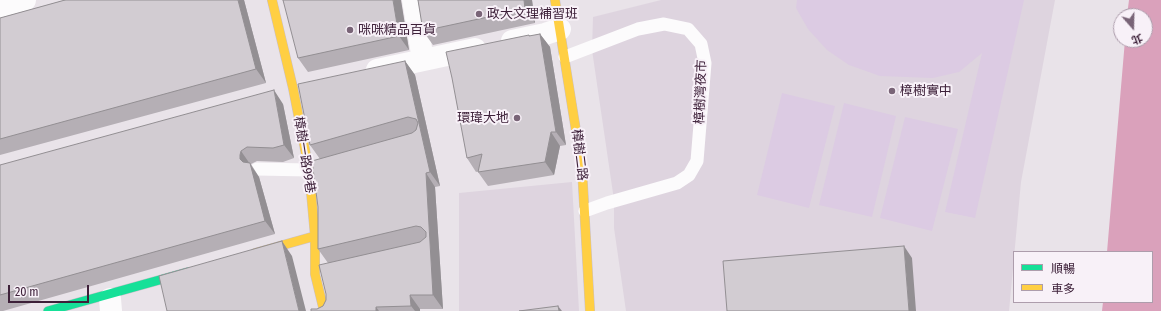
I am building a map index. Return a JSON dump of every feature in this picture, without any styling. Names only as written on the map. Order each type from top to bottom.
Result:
[{"type":"street","points":[[0,7],[25,0]]},
{"type":"street","name":"樟樹一路99巷","points":[[272,0],[297,87],[315,236],[315,274],[324,311]]},
{"type":"street","points":[[413,0],[423,60]]},
{"type":"street","name":"樟樹二路","points":[[555,0],[582,168],[590,311]]},
{"type":"street","points":[[357,74],[545,34],[560,29]]},
{"type":"street","points":[[245,256],[315,236]]},
{"type":"street","points":[[48,311],[102,305],[195,270]]},
{"type":"lane","name":"樟樹灣夜市","points":[[565,57],[638,29],[664,24],[688,29],[701,44],[705,63],[697,161],[689,175],[677,184],[607,203],[585,211]]},
{"type":"lane","points":[[257,169],[308,170],[323,166]]},
{"type":"lane","points":[[315,274],[330,270]]},
{"type":"shaded area","name":"樟樹實中","points":[[661,0],[1055,0],[1021,182],[1015,251],[1013,251],[1009,311],[626,311],[614,228],[614,200],[592,50],[593,17]]},
{"type":"shaded area","points":[[797,0],[1024,0],[975,218],[945,212],[982,53],[959,72],[933,78],[880,76],[849,65],[827,50],[808,29],[796,8]]},
{"type":"shaded area","points":[[1129,0],[1161,0],[1161,311],[1102,311],[1103,303],[1153,303],[1153,251],[1107,251],[1124,48],[1153,48],[1153,8],[1128,8]]},
{"type":"shaded area","points":[[782,93],[835,106],[809,208],[757,195]]},
{"type":"shaded area","points":[[844,103],[896,116],[872,217],[819,205]]},
{"type":"shaded area","points":[[905,117],[958,129],[932,231],[880,218]]},
{"type":"shaded area","points":[[572,182],[579,311],[459,311],[459,193]]},
{"type":"building","points":[[65,0],[238,0],[256,69],[0,139],[0,18]]},
{"type":"building","name":"咪咪精品百貨","points":[[283,0],[393,0],[399,36],[298,58]]},
{"type":"building","points":[[418,0],[524,0],[525,9],[423,31]]},
{"type":"building","name":"環瑋大地","points":[[540,34],[556,132],[551,132],[545,162],[478,172],[482,154],[467,158],[446,52]]},
{"type":"building","points":[[405,61],[430,172],[426,173],[433,295],[410,295],[411,306],[376,307],[376,311],[311,311],[311,309],[317,309],[323,306],[326,300],[319,265],[420,242],[426,237],[426,232],[421,227],[416,226],[318,249],[318,207],[312,161],[412,133],[416,130],[418,123],[416,119],[408,117],[310,145],[298,84]]},
{"type":"building","points":[[274,90],[284,145],[273,148],[247,147],[241,151],[240,155],[240,159],[243,162],[250,163],[265,221],[0,295],[0,165]]},
{"type":"building","points":[[282,241],[299,311],[167,311],[159,276]]},
{"type":"building","points":[[904,246],[909,311],[727,311],[723,261]]},
{"type":"building","points":[[558,306],[559,311],[519,311]]},
{"type":"traffic: fast","points":[[48,311],[188,272]]},
{"type":"traffic: slow","points":[[272,0],[293,88],[309,170],[315,236],[315,274],[324,311]]},
{"type":"traffic: slow","points":[[555,0],[582,168],[590,311]]},
{"type":"traffic: slow","points":[[255,253],[315,236]]},
{"type":"place","name":"政大文理補習班","points":[[479,14]]},
{"type":"place","name":"咪咪精品百貨","points":[[350,30]]},
{"type":"place","name":"樟樹實中","points":[[892,91]]},
{"type":"place","name":"環瑋大地","points":[[517,118]]}]
